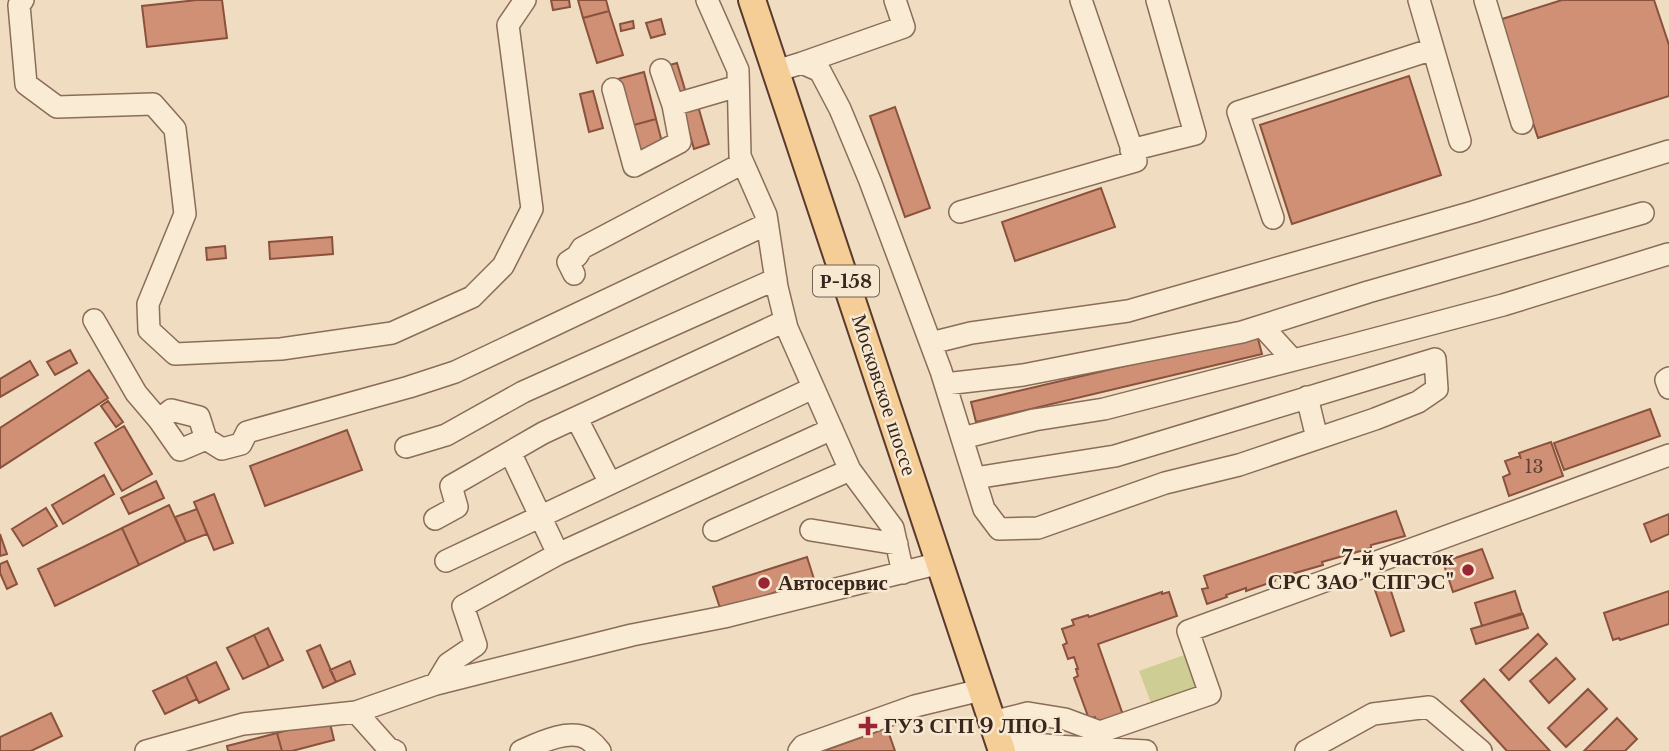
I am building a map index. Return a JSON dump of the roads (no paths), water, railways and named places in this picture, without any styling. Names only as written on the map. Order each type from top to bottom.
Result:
[{"type":"main road","name":"Московское шоссе","points":[[752,0],[997,738]]},
{"type":"street","points":[[23,0],[19,5],[26,84],[57,107],[153,104],[176,130],[185,214],[148,304],[149,330],[175,354],[281,349],[392,333],[472,297],[503,266],[532,209],[508,25],[525,0]]},
{"type":"street","points":[[707,0],[738,70],[740,156],[766,215],[785,321],[850,470],[893,528],[903,573]]},
{"type":"street","points":[[776,71],[904,27],[895,0]]},
{"type":"street","points":[[960,212],[1136,161],[1081,0]]},
{"type":"street","points":[[1131,150],[1195,134],[1157,0]]},
{"type":"street","points":[[1419,0],[1460,141]]},
{"type":"street","points":[[1493,2],[1522,123]]},
{"type":"street","points":[[1273,218],[1238,112],[1433,49]]},
{"type":"street","points":[[802,62],[820,71],[840,109],[931,343],[984,509],[999,528],[1038,528],[1165,483],[1239,465],[1375,419],[1418,402],[1437,388],[1435,359],[1115,456],[975,478]]},
{"type":"street","points":[[613,89],[634,166],[680,142],[673,105],[661,70]]},
{"type":"street","points":[[673,105],[738,86]]},
{"type":"street","points":[[931,343],[971,333],[1128,311],[1460,216],[1669,151]]},
{"type":"street","points":[[574,274],[568,261],[577,257],[582,248],[743,163]]},
{"type":"street","points":[[945,384],[1023,375],[1242,332],[1368,292],[1643,213]]},
{"type":"street","points":[[159,420],[171,410],[199,417],[206,439],[222,449],[241,444],[247,432],[455,372],[767,225]]},
{"type":"street","points":[[962,438],[1034,420],[1104,409],[1503,305],[1668,254]]},
{"type":"street","points":[[406,447],[446,435],[523,392],[776,279]]},
{"type":"street","points":[[94,320],[136,394],[180,450],[206,439]]},
{"type":"street","points":[[435,519],[457,507],[452,486],[543,433],[785,321]]},
{"type":"street","points":[[1262,326],[1292,359]]},
{"type":"street","points":[[1669,378],[1666,380],[1669,388]]},
{"type":"street","points":[[446,561],[813,388]]},
{"type":"street","points":[[1307,397],[1317,438]]},
{"type":"street","points":[[577,419],[610,483]]},
{"type":"street","points":[[436,684],[448,664],[476,645],[463,607],[558,554],[832,429]]},
{"type":"street","points":[[510,452],[558,554]]},
{"type":"street","points":[[997,738],[1028,713],[1065,719],[1100,732],[1210,694],[1188,631],[1669,455]]},
{"type":"street","points":[[714,530],[850,470]]},
{"type":"street","points":[[811,530],[897,544]]},
{"type":"street","points":[[146,751],[243,724],[356,712],[436,684],[940,563]]},
{"type":"street","points":[[799,751],[803,746],[915,706],[981,690]]},
{"type":"street","points":[[1306,751],[1373,715],[1429,707],[1481,751]]},
{"type":"street","points":[[356,712],[389,750]]},
{"type":"street","points":[[521,751],[542,742],[574,735],[588,739],[600,751]]},
{"type":"street","points":[[997,738],[1055,747],[1146,751]]},
{"type":"place","name":"7-й участок СРС ЗАО \"СПГЭС\"","points":[[1468,570]]},
{"type":"place","name":"Автосервис","points":[[764,583]]},
{"type":"place","name":"ГУЗ СГП 9 ЛПО 1","points":[[868,726]]}]
